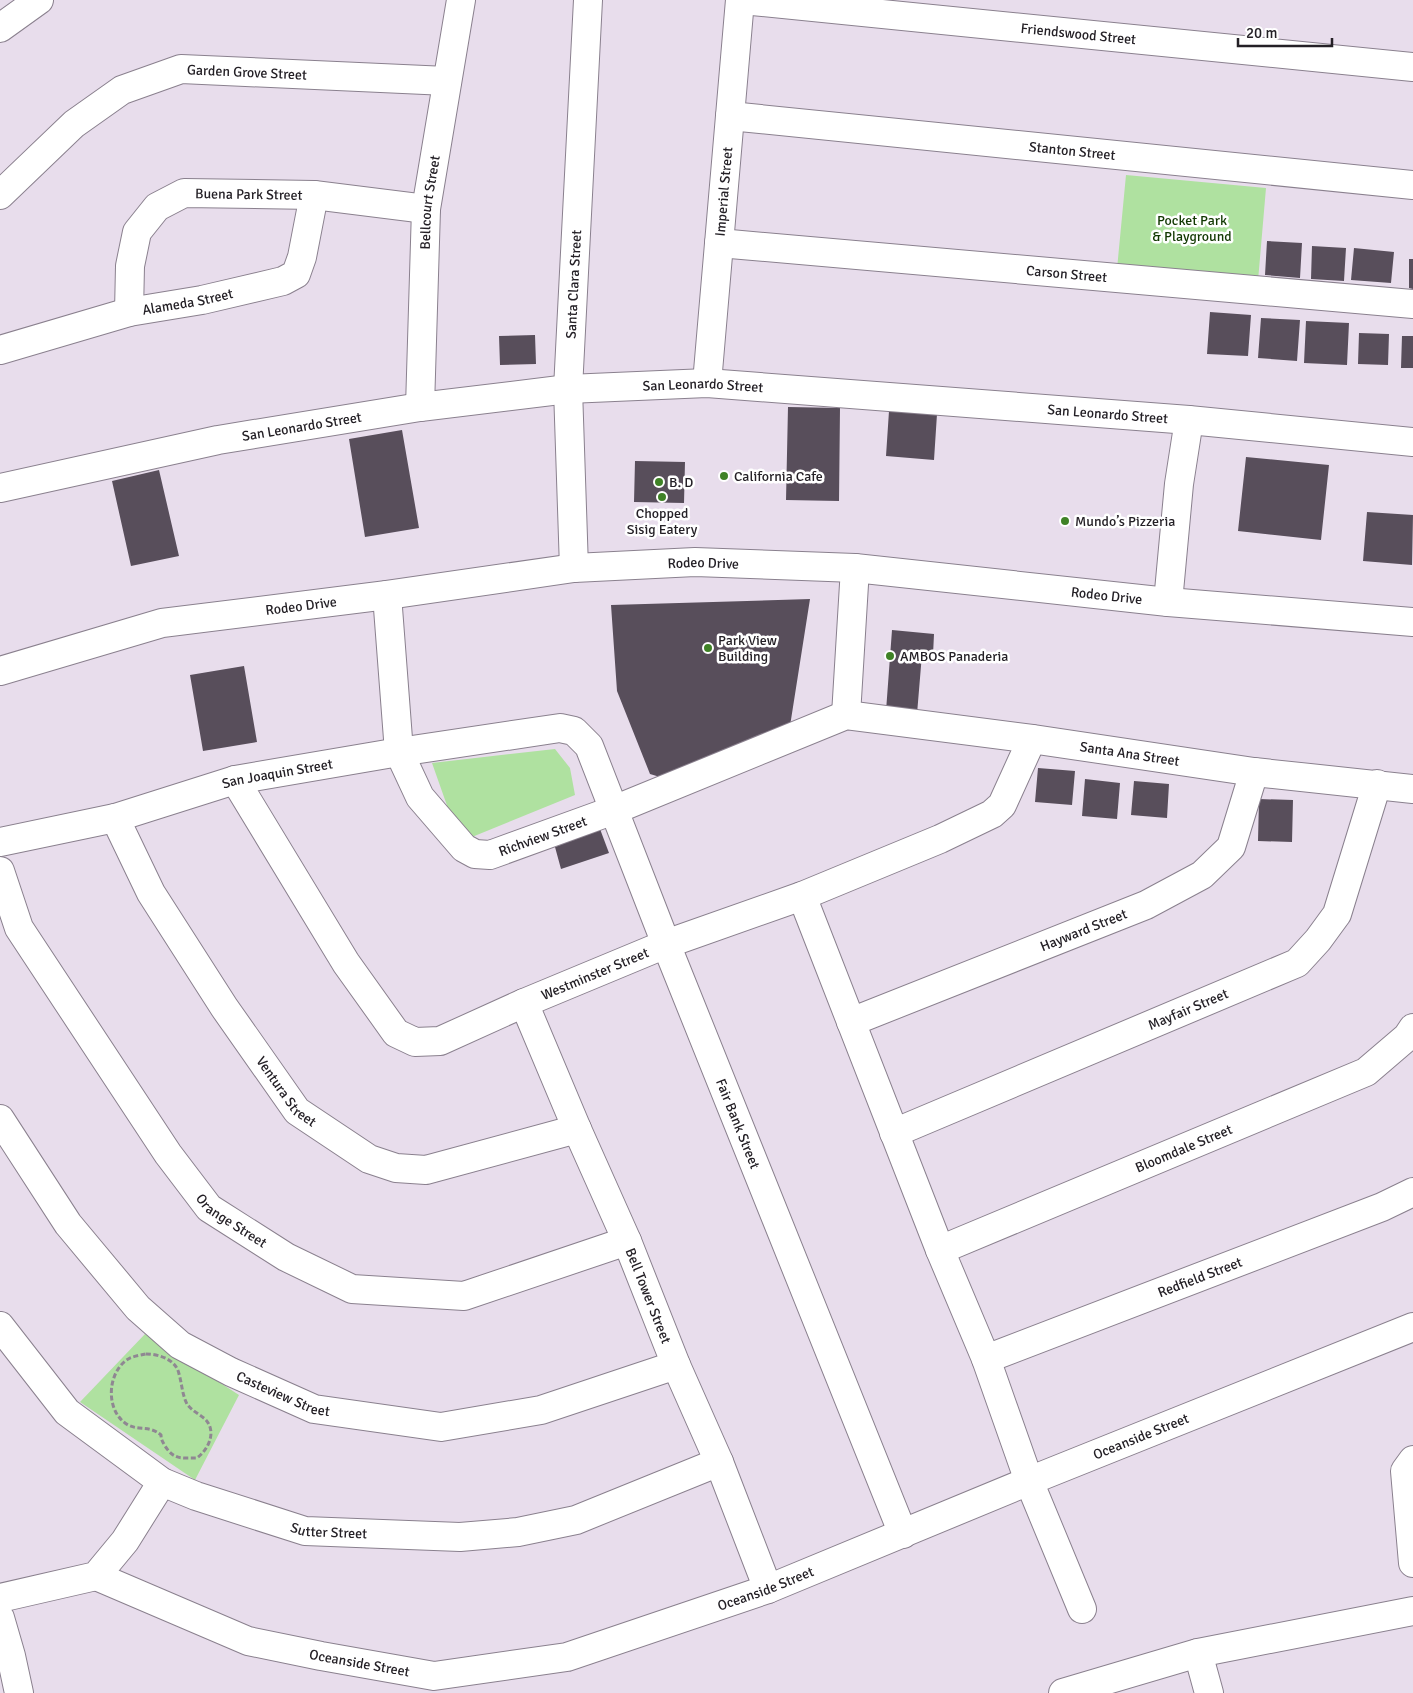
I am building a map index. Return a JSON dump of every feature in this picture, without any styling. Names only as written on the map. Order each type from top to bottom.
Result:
[{"type":"street","points":[[0,28],[40,0]]},
{"type":"street","name":"Bellcourt Street","points":[[420,407],[426,208],[462,0]]},
{"type":"street","name":"Santa Clara Street","points":[[574,568],[568,389],[588,0]]},
{"type":"street","name":"Friendswood Street","points":[[741,0],[1413,67]]},
{"type":"street","name":"Imperial Street","points":[[707,383],[741,0]]},
{"type":"street","name":"Garden Grove Street","points":[[0,195],[74,124],[122,90],[182,69],[447,81]]},
{"type":"street","name":"Stanton Street","points":[[730,116],[1413,185]]},
{"type":"street","name":"Buena Park Street","points":[[129,312],[130,266],[137,232],[157,208],[184,193],[314,195],[426,208]]},
{"type":"street","name":"Alameda Street","points":[[0,350],[129,312],[202,300],[283,281],[296,274],[302,257],[314,195]]},
{"type":"street","name":"Carson Street","points":[[719,243],[1413,304]]},
{"type":"street","name":"San Leonardo Street","points":[[0,488],[218,440],[420,407],[568,389],[707,383],[1189,420],[1413,442]]},
{"type":"street","points":[[1168,602],[1179,484],[1189,420]]},
{"type":"street","name":"Rodeo Drive","points":[[0,671],[162,623],[388,595],[574,568],[695,562],[855,568],[1168,602],[1413,622]]},
{"type":"street","points":[[846,715],[855,568]]},
{"type":"street","name":"Richview Street","points":[[388,595],[399,752],[420,797],[464,848],[475,854],[490,855],[614,810],[846,715]]},
{"type":"street","name":"Santa Ana Street","points":[[846,715],[1254,772],[1413,789]]},
{"type":"street","name":"San Joaquin Street","points":[[0,842],[115,818],[235,780],[399,752],[560,728]]},
{"type":"street","name":"Fair Bank Street","points":[[560,728],[574,731],[589,746],[666,944],[903,1534]]},
{"type":"street","name":"Westminster Street","points":[[235,780],[346,963],[396,1033],[415,1042],[440,1040],[666,944],[802,896],[940,839],[992,814],[1002,805],[1032,740]]},
{"type":"street","name":"Hayward Street","points":[[851,1022],[1146,905],[1202,876],[1231,848],[1254,772]]},
{"type":"street","name":"Mayfair Street","points":[[894,1133],[1297,963],[1318,940],[1337,914],[1377,784]]},
{"type":"street","name":"Ventura Street","points":[[115,818],[151,893],[224,1007],[297,1111],[369,1159],[396,1168],[426,1170],[577,1129]]},
{"type":"street","name":"Orange Street","points":[[0,871],[19,928],[168,1154],[209,1208],[286,1258],[352,1289],[464,1296],[628,1241]]},
{"type":"street","points":[[802,896],[940,1250],[986,1359],[1029,1481],[1082,1609]]},
{"type":"street","name":"Bell Tower Street","points":[[524,1003],[577,1129],[628,1241],[676,1365],[719,1462],[768,1589]]},
{"type":"street","name":"Bloomdale Street","points":[[940,1250],[1366,1072],[1407,1037],[1413,1028]]},
{"type":"street","name":"Casteview Street","points":[[0,1119],[68,1224],[138,1308],[180,1345],[231,1372],[314,1408],[441,1427],[541,1410],[676,1365]]},
{"type":"street","name":"Redfield Street","points":[[986,1359],[1382,1207],[1413,1192]]},
{"type":"street","name":"Sutter Street","points":[[0,1326],[67,1412],[162,1482],[196,1496],[306,1531],[460,1537],[518,1532],[576,1520],[719,1462]]},
{"type":"street","name":"Oceanside Street","points":[[96,1576],[248,1640],[321,1656],[431,1684],[567,1657],[768,1589],[1029,1481],[1413,1327]]},
{"type":"street","points":[[1413,1460],[1405,1471],[1413,1563]]},
{"type":"street","points":[[0,1598],[96,1576],[125,1541],[162,1482]]},
{"type":"street","points":[[1063,1693],[1198,1653],[1413,1611]]},
{"type":"street","points":[[0,1618],[19,1693]]},
{"type":"street","points":[[1198,1653],[1209,1693]]},
{"type":"path","points":[[146,1354],[156,1354],[168,1359],[180,1374],[188,1405],[207,1421],[211,1430],[211,1440],[206,1448],[197,1458],[174,1457],[161,1440],[161,1435],[154,1429],[128,1425],[117,1414],[112,1401],[111,1384],[119,1368],[130,1358],[146,1354]]},
{"type":"green space","name":"Pocket Park & Playground","points":[[1126,175],[1266,188],[1258,281],[1117,269]]},
{"type":"green space","points":[[555,749],[570,768],[575,795],[472,837],[450,814],[432,763]]},
{"type":"green space","points":[[145,1334],[239,1395],[195,1480],[80,1402]]},
{"type":"building","points":[[1267,241],[1302,243],[1300,278],[1265,275]]},
{"type":"building","points":[[1312,246],[1346,248],[1344,281],[1311,279]]},
{"type":"building","points":[[1354,248],[1394,252],[1391,283],[1351,280]]},
{"type":"building","points":[[1409,259],[1413,259],[1413,289],[1409,288]]},
{"type":"building","points":[[1210,312],[1251,315],[1248,356],[1207,354]]},
{"type":"building","points":[[1261,318],[1300,320],[1297,361],[1258,358]]},
{"type":"building","points":[[1306,321],[1349,323],[1347,365],[1304,363]]},
{"type":"building","points":[[1359,333],[1389,334],[1388,365],[1358,364]]},
{"type":"building","points":[[535,335],[536,364],[500,365],[499,336]]},
{"type":"building","points":[[1402,336],[1413,336],[1413,368],[1401,368]]},
{"type":"building","points":[[788,407],[840,408],[839,501],[786,500]]},
{"type":"building","points":[[889,411],[937,414],[934,460],[886,456]]},
{"type":"building","points":[[402,430],[419,528],[365,537],[349,439]]},
{"type":"building","points":[[1246,457],[1329,465],[1321,540],[1238,531]]},
{"type":"building","name":"B. D","points":[[635,461],[685,462],[684,503],[634,502]]},
{"type":"building","points":[[159,470],[179,556],[131,566],[112,481]]},
{"type":"building","points":[[1367,512],[1413,515],[1412,565],[1363,561]]},
{"type":"building","name":"Park View Building","points":[[810,599],[790,726],[660,777],[650,774],[617,691],[611,605]]},
{"type":"building","points":[[892,630],[934,634],[933,655],[922,654],[917,714],[886,711]]},
{"type":"building","points":[[244,666],[257,742],[203,751],[190,675]]},
{"type":"building","points":[[1038,768],[1075,771],[1072,805],[1035,802]]},
{"type":"building","points":[[1085,779],[1120,783],[1117,819],[1082,816]]},
{"type":"building","points":[[1134,781],[1169,784],[1167,818],[1131,815]]},
{"type":"building","points":[[1259,799],[1293,800],[1292,842],[1258,841]]},
{"type":"building","points":[[600,829],[609,853],[561,869],[555,847]]},
{"type":"place","name":"California Cafe","points":[[724,476]]},
{"type":"place","name":"B. D","points":[[659,482]]},
{"type":"place","name":"Chopped Sisig Eatery","points":[[662,497]]},
{"type":"place","name":"Mundo’s Pizzeria","points":[[1065,521]]},
{"type":"place","name":"Park View Building","points":[[708,648]]},
{"type":"place","name":"AMBOS Panaderia","points":[[890,656]]}]
